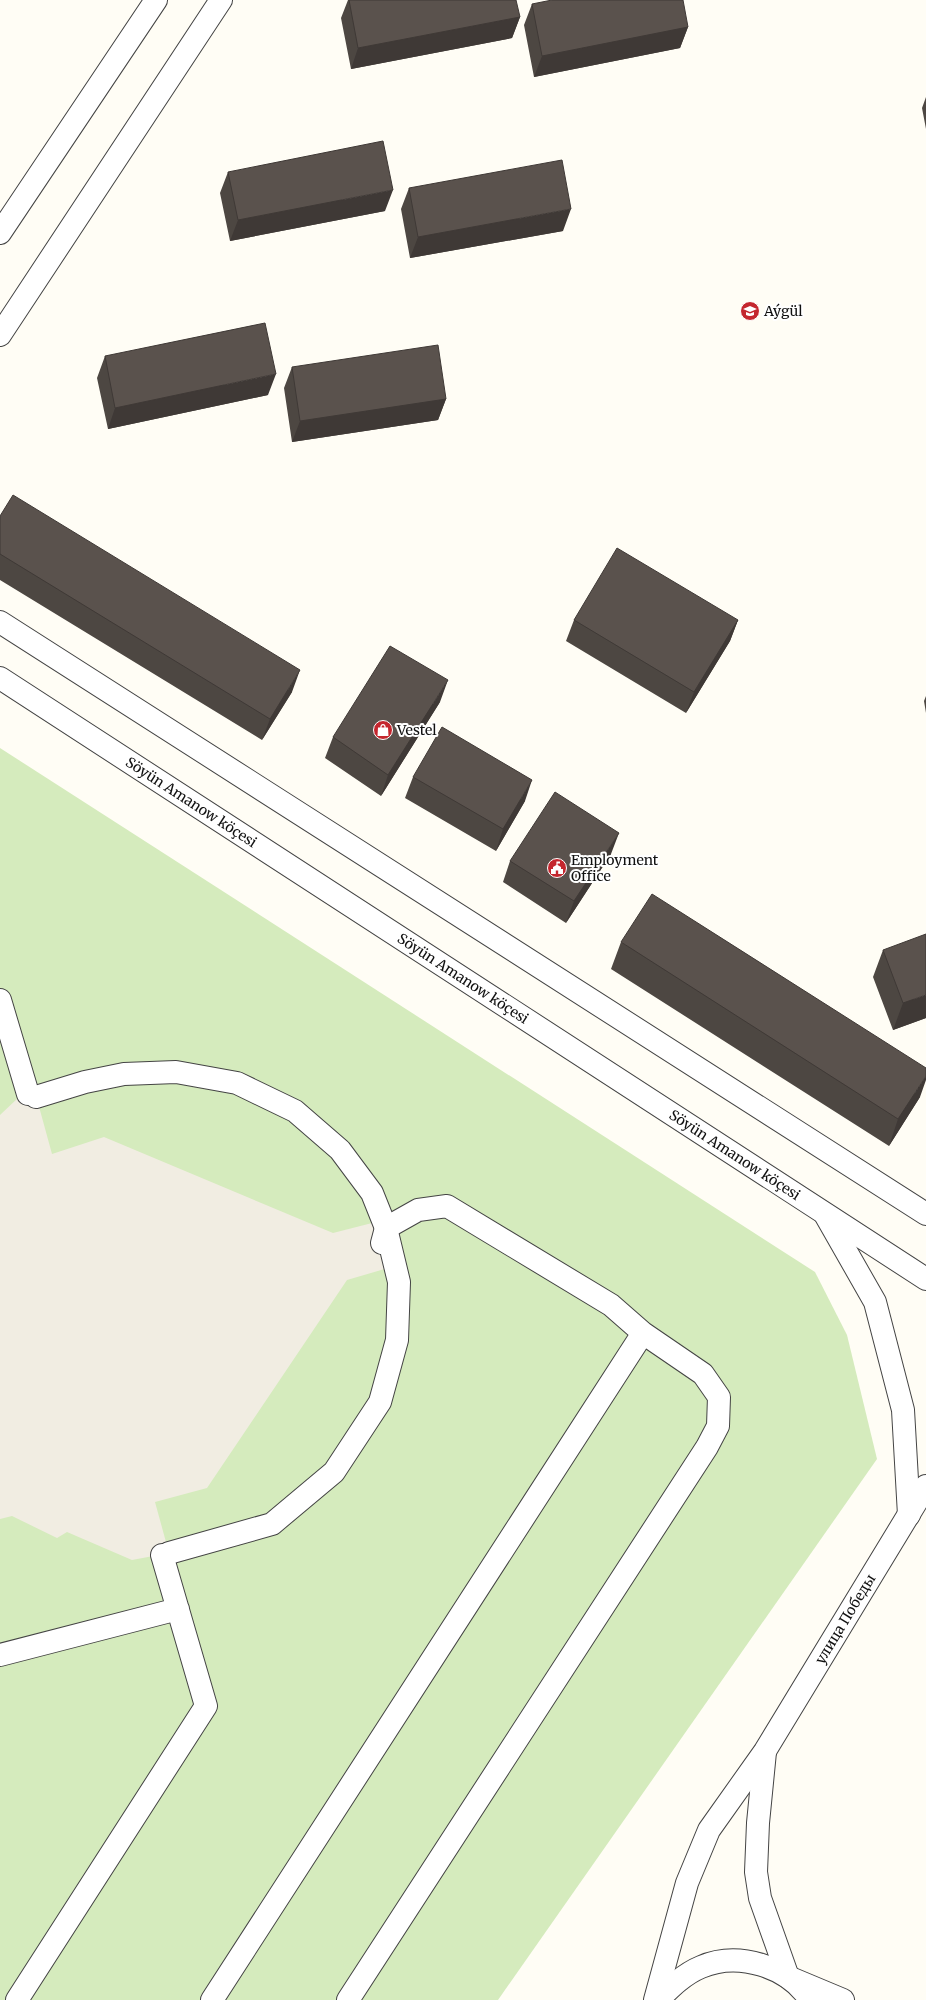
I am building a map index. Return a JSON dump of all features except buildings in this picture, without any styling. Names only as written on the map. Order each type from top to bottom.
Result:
[{"type":"street","points":[[0,233],[156,0]]},
{"type":"street","points":[[0,335],[221,0]]},
{"type":"street","points":[[0,622],[926,1214]]},
{"type":"street","name":"Söyün Amanow köçesi","points":[[0,678],[926,1279]]},
{"type":"street","points":[[0,1000],[7,1052],[32,1096],[85,1082],[124,1074],[176,1072],[237,1083],[295,1111],[340,1150],[372,1193],[399,1282],[397,1340],[380,1402],[334,1472],[272,1524],[166,1554],[178,1609],[206,1706],[17,2000]]},
{"type":"street","points":[[348,2000],[707,1447],[718,1426],[719,1397],[704,1374],[643,1333],[611,1305],[447,1206],[418,1210],[384,1235]]},
{"type":"street","points":[[825,1213],[875,1302],[903,1410],[908,1515]]},
{"type":"street","points":[[212,2000],[643,1333]]},
{"type":"street","name":"улица Победы","points":[[656,2000],[687,1883],[708,1830],[765,1751],[926,1486]]},
{"type":"street","points":[[0,1655],[178,1609]]},
{"type":"street","points":[[765,1751],[758,1822],[756,1872],[760,1898],[788,1977],[805,1993],[810,2000]]},
{"type":"street","points":[[656,2000],[676,1982],[702,1966],[731,1960],[761,1964],[843,2000]]},
{"type":"green space","points":[[0,748],[815,1272],[847,1335],[877,1459],[498,2000],[0,2000]]},
{"type":"shaded area","points":[[35,1092],[52,1154],[104,1137],[333,1233],[376,1222],[388,1268],[347,1280],[207,1488],[155,1502],[169,1553],[132,1560],[67,1532],[57,1538],[12,1516],[0,1519],[0,1115],[18,1098]]},
{"type":"place","name":"Aýgül","points":[[750,311]]},
{"type":"place","name":"Vestel","points":[[383,730]]},
{"type":"place","name":"Employment Office","points":[[557,868]]}]
